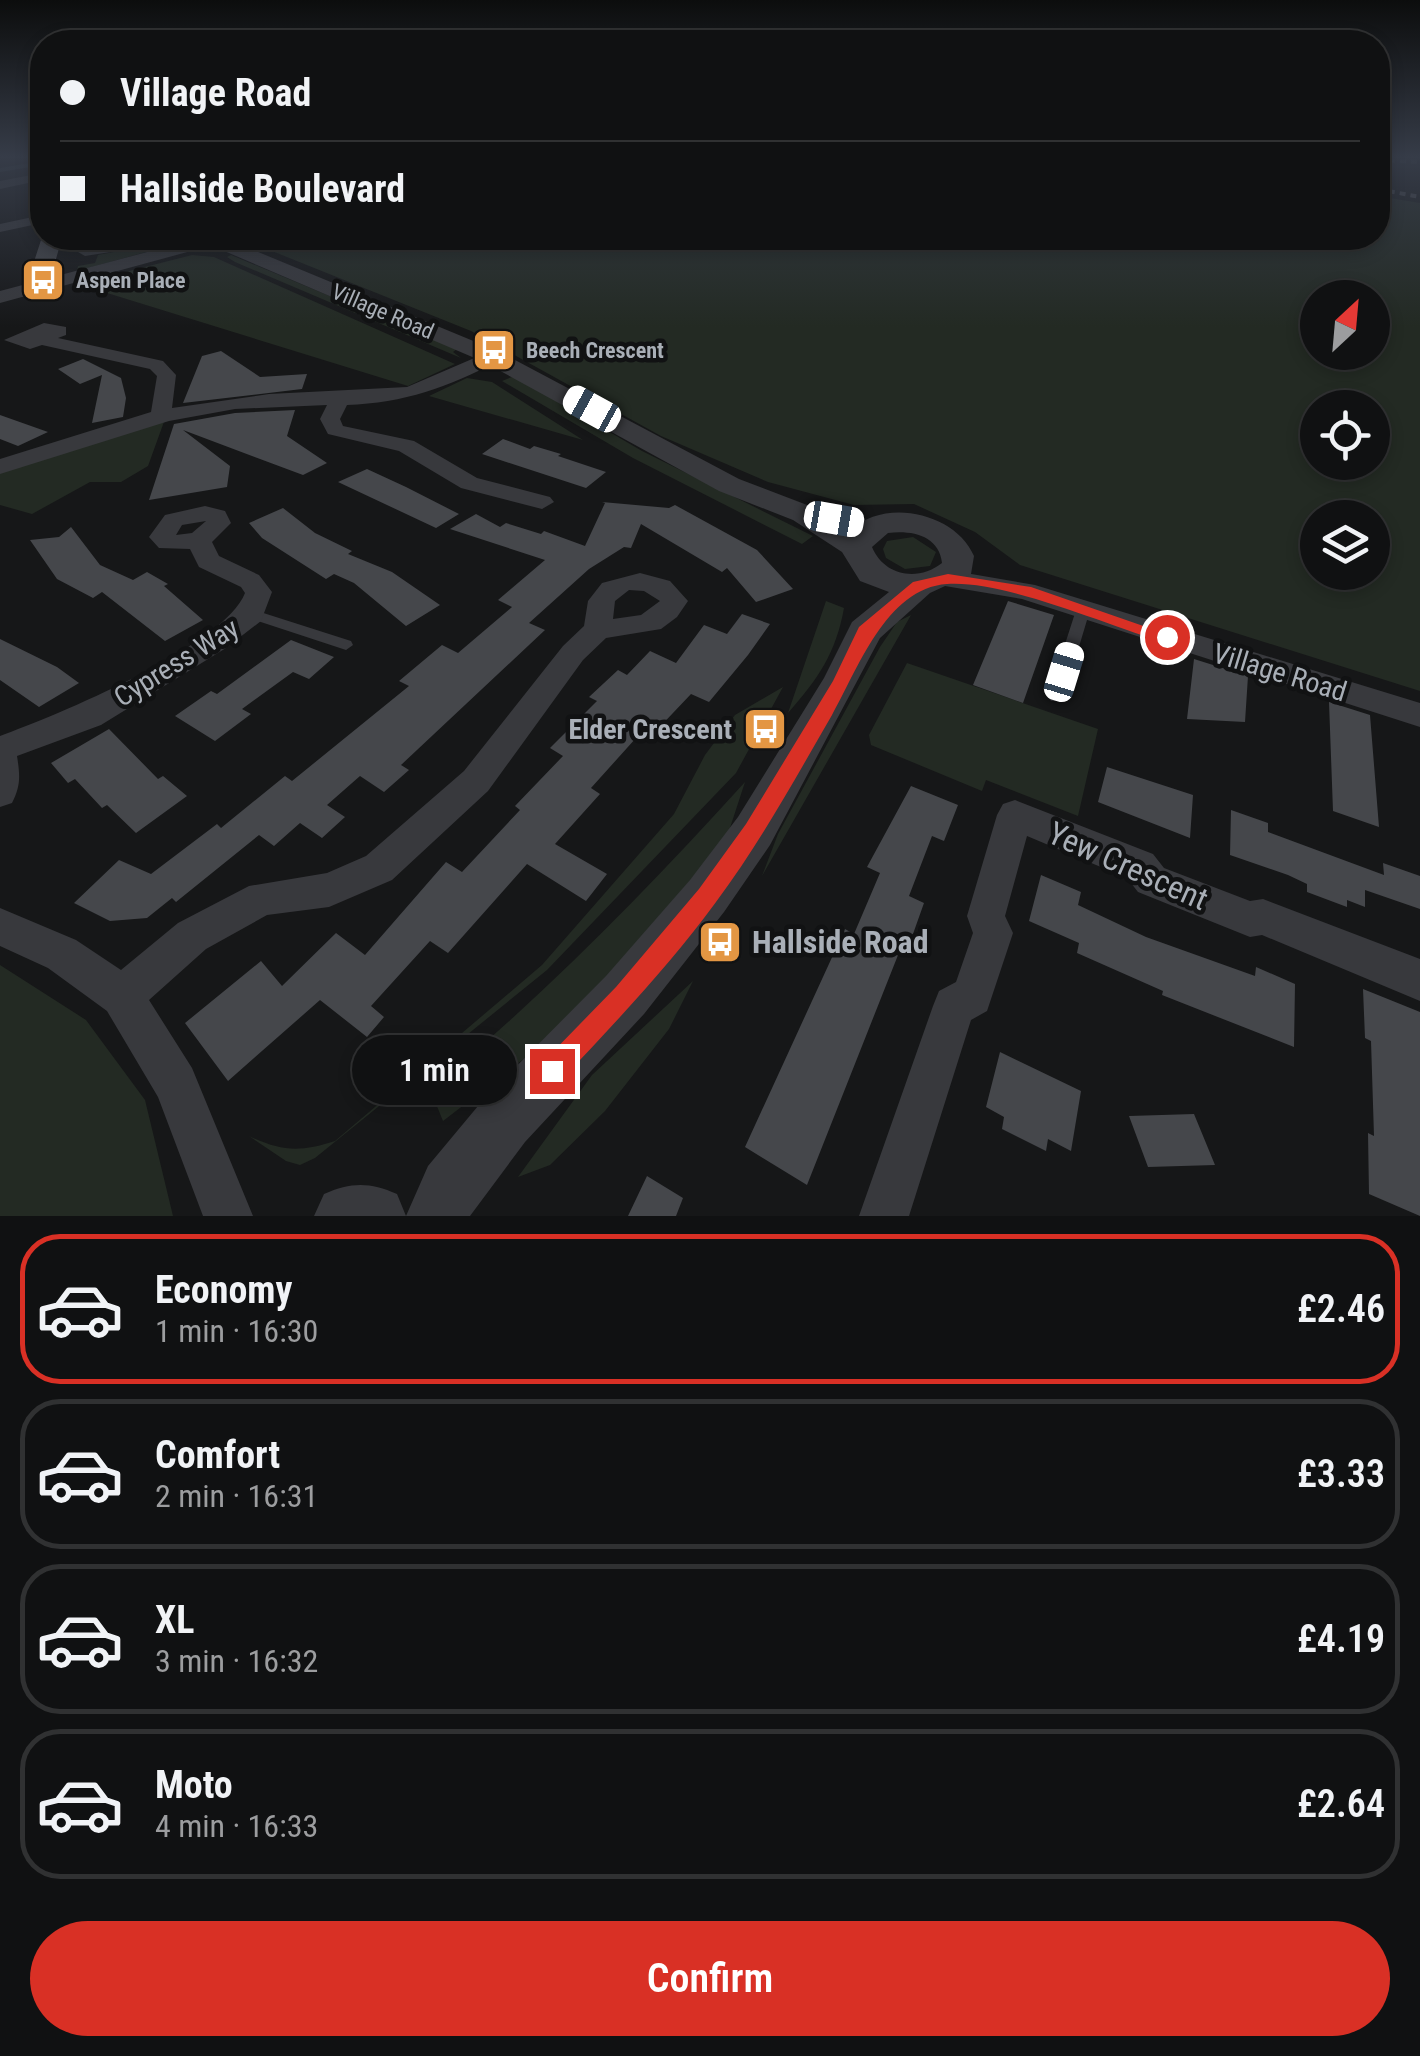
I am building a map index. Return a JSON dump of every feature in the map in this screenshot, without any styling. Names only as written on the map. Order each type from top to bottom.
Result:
[{"type":"street","points":[[0,228],[30,221]]},
{"type":"street","points":[[0,297],[186,250]]},
{"type":"street","name":"Village Road","points":[[225,250],[492,357],[730,485],[804,514],[864,546],[897,584],[942,572],[1026,591],[1420,715]]},
{"type":"street","points":[[45,341],[156,365],[167,374],[160,418]]},
{"type":"street","points":[[0,467],[39,451],[160,418],[268,400],[338,401],[411,392],[492,357]]},
{"type":"street","points":[[338,401],[330,419],[336,430],[406,446],[426,454],[469,483],[542,502]]},
{"type":"street","points":[[438,1216],[450,1188],[504,1122],[625,995],[707,896],[764,814],[842,682],[865,631],[864,546],[901,522],[931,528],[954,543],[942,572],[865,631]]},
{"type":"street","name":"Cypress Way","points":[[0,749],[90,716],[216,641],[251,614],[258,604],[259,592],[250,582],[208,561],[199,540]]},
{"type":"street","points":[[122,996],[192,936],[262,898],[329,890],[378,868],[476,780],[573,653],[598,629]]},
{"type":"street","points":[[0,749],[0,792]]},
{"type":"street","name":"Yew Crescent","points":[[884,1216],[954,1006],[972,996],[993,933],[986,916],[1015,815],[1140,866],[1152,880],[1250,919],[1263,917],[1420,980]]},
{"type":"street","points":[[0,927],[62,954],[122,996],[176,1084],[228,1216]]},
{"type":"street","points":[[346,1216],[376,1216]]},
{"type":"lane","points":[[1056,697],[1083,610]]},
{"type":"lane","points":[[251,614],[346,645]]},
{"type":"shaded area","points":[[1390,214],[1420,214],[1420,691],[1020,565],[975,532],[914,504],[854,505],[768,482],[661,436],[471,331],[269,250],[1390,250]]},
{"type":"shaded area","points":[[115,250],[150,250],[77,271],[78,266],[95,263],[98,255],[119,251]]},
{"type":"shaded area","points":[[192,255],[214,257],[455,364],[408,386],[78,284]]},
{"type":"shaded area","points":[[231,255],[457,349],[453,352],[461,358],[235,262],[227,257]]},
{"type":"shaded area","points":[[514,376],[642,451],[813,536],[802,544],[633,458],[502,381]]},
{"type":"shaded area","points":[[467,378],[492,382],[583,440],[429,396]]},
{"type":"shaded area","points":[[165,419],[148,466],[121,482],[90,482],[32,514],[0,505],[0,470]]},
{"type":"shaded area","points":[[913,537],[936,552],[930,566],[905,569],[886,558],[883,549],[887,541]]},
{"type":"shaded area","points":[[826,601],[844,608],[836,639],[817,677],[788,713]]},
{"type":"shaded area","points":[[911,615],[762,876],[778,834],[880,647],[897,622]]},
{"type":"shaded area","points":[[907,663],[1098,729],[1078,816],[986,780],[982,791],[871,745],[869,735]]},
{"type":"shaded area","points":[[783,687],[736,773],[547,970],[315,1158],[300,1165],[286,1161],[249,1136],[292,1149],[335,1141],[542,965],[674,814],[705,755],[735,715]]},
{"type":"shaded area","points":[[745,782],[728,834],[612,976],[525,1058],[443,1121],[432,1094],[442,1080],[599,936]]},
{"type":"shaded area","points":[[0,965],[86,1020],[145,1100],[173,1216],[0,1216]]},
{"type":"shaded area","points":[[693,981],[669,1029],[605,1111],[550,1165],[518,1177],[592,1075]]},
{"type":"building","points":[[38,250],[59,250],[52,273],[28,280]]},
{"type":"building","points":[[221,351],[260,377],[307,374],[302,389],[183,403],[202,356]]},
{"type":"building","points":[[83,359],[121,378],[126,398],[123,417],[92,423],[102,375],[80,384],[58,369]]},
{"type":"building","points":[[295,410],[287,436],[327,463],[303,475],[183,430],[230,466],[227,487],[149,500],[174,424],[235,413]]},
{"type":"building","points":[[0,415],[48,432],[18,446],[0,439]]},
{"type":"building","points":[[503,439],[561,454],[558,456],[606,472],[586,488],[482,454]]},
{"type":"building","points":[[367,469],[459,514],[436,528],[338,482]]},
{"type":"building","points":[[602,502],[669,508],[675,505],[757,550],[793,589],[756,602],[727,568],[722,572],[641,524],[631,548],[624,547],[589,569],[529,623],[545,630],[401,765],[409,770],[384,792],[360,776],[327,805],[345,817],[322,838],[300,823],[274,846],[259,835],[176,902],[172,898],[147,918],[110,921],[74,903],[119,860],[151,874],[217,824],[221,828],[285,776],[292,781],[409,686],[399,681],[442,645],[458,653],[512,607],[498,600],[545,560],[450,529],[476,514],[500,527],[506,523],[541,534],[544,531],[585,546],[605,503]]},
{"type":"building","points":[[283,508],[315,533],[352,551],[348,554],[392,572],[440,605],[406,626],[354,583],[334,574],[326,579],[262,538],[249,523]]},
{"type":"building","points":[[71,527],[100,565],[133,580],[147,572],[168,584],[164,586],[203,620],[165,641],[102,592],[93,598],[57,579],[30,540],[59,537]]},
{"type":"building","points":[[1008,601],[1054,615],[1023,703],[973,685]]},
{"type":"building","points":[[742,614],[770,624],[748,655],[709,702],[691,694],[654,733],[645,728],[591,788],[600,794],[555,844],[607,874],[586,901],[527,864],[448,953],[430,941],[371,1006],[384,1017],[367,1037],[320,1000],[228,1081],[185,1023],[261,961],[282,986],[336,933],[365,955],[446,862],[462,872],[520,810],[515,806],[563,756],[550,748],[597,701],[589,697],[618,670],[627,675],[650,651],[676,663],[704,625],[727,634]]},
{"type":"building","points":[[0,639],[57,667],[79,683],[39,707],[0,680]]},
{"type":"building","points":[[291,640],[334,657],[309,679],[293,672],[242,709],[251,714],[215,741],[175,716],[211,691],[217,694]]},
{"type":"building","points":[[1194,659],[1248,676],[1245,722],[1187,719]]},
{"type":"building","points":[[1329,702],[1370,715],[1379,827],[1333,811]]},
{"type":"building","points":[[109,729],[158,779],[163,776],[187,796],[136,833],[107,805],[102,808],[75,779],[68,783],[51,763]]},
{"type":"building","points":[[1107,767],[1193,795],[1190,838],[1098,802]]},
{"type":"building","points":[[911,786],[958,805],[944,841],[932,836],[909,896],[924,903],[908,948],[902,945],[807,1185],[745,1147],[845,929],[854,934],[880,873],[867,867]]},
{"type":"building","points":[[1231,810],[1268,823],[1268,832],[1384,875],[1383,863],[1420,876],[1420,909],[1365,890],[1365,907],[1347,900],[1347,907],[1307,892],[1307,884],[1288,875],[1230,855]]},
{"type":"building","points":[[1041,875],[1081,892],[1078,905],[1146,937],[1255,976],[1256,967],[1295,984],[1294,1047],[1162,995],[1163,991],[1077,953],[1079,943],[1029,921]]},
{"type":"building","points":[[1363,989],[1420,1012],[1420,1216],[1369,1194],[1368,1133],[1374,1136],[1371,1041],[1365,1038]]},
{"type":"building","points":[[1000,1052],[1081,1091],[1071,1151],[1048,1139],[1046,1151],[1002,1129],[1004,1117],[986,1107]]},
{"type":"building","points":[[1194,1114],[1215,1165],[1148,1167],[1129,1116]]},
{"type":"building","points":[[647,1176],[683,1198],[676,1216],[628,1216]]},
{"type":"place","name":"Aspen Place","points":[[43,280]]},
{"type":"place","name":"Beech Crescent","points":[[494,350]]},
{"type":"place","name":"Elder Crescent","points":[[765,729]]},
{"type":"place","name":"Hallside Road","points":[[720,942]]},
{"type":"route","points":[[552,1071],[625,995],[707,896],[754,831],[842,682],[865,631],[918,586],[948,579],[1026,591],[1167,637]]}]
